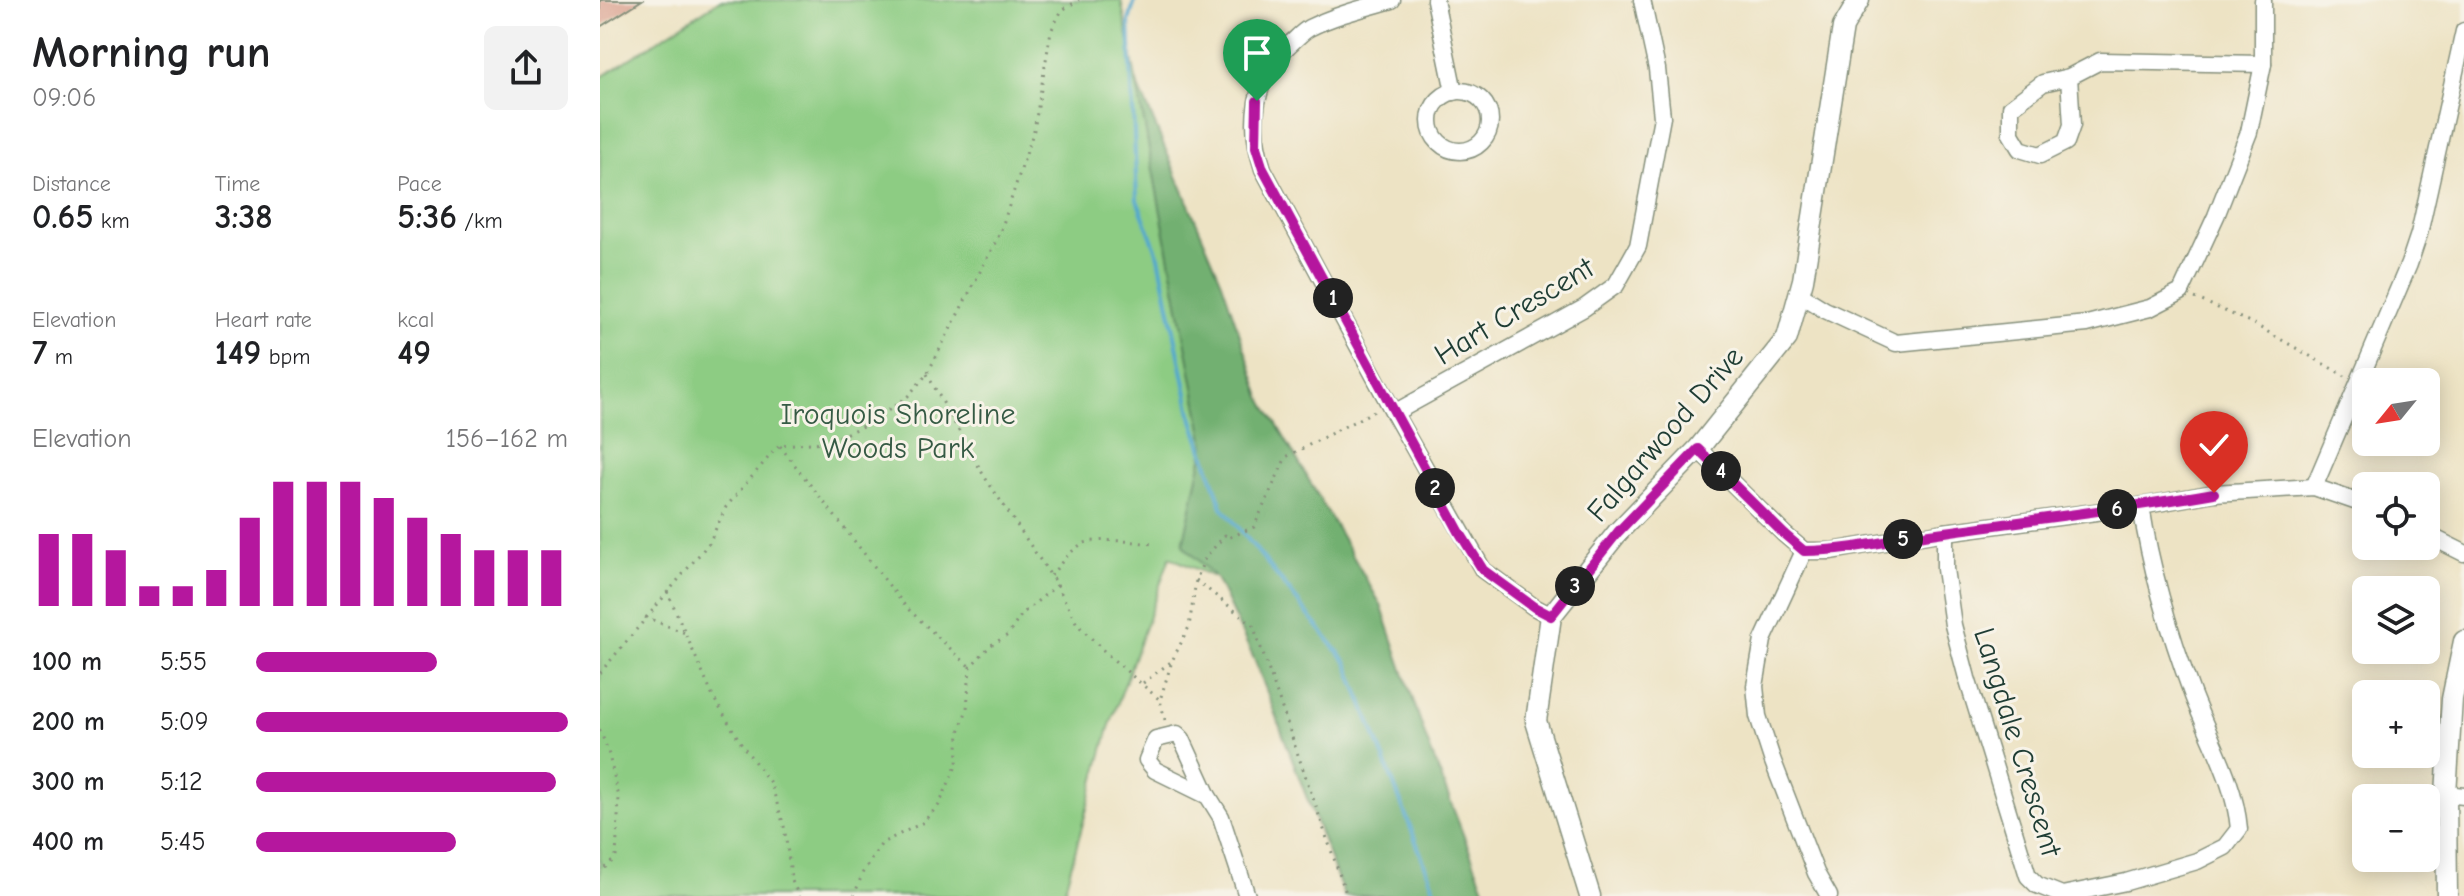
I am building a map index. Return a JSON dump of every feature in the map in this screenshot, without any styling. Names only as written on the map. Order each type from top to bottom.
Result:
[{"type":"street","points":[[1392,0],[1352,11],[1307,29],[1274,58],[1263,79],[1257,101],[1256,147],[1263,169],[1394,413],[1483,570],[1551,616],[1536,721],[1590,896]]},
{"type":"street","points":[[1435,0],[1454,92]]},
{"type":"street","name":"Hart Crescent","points":[[1394,413],[1584,308],[1616,285],[1638,246],[1662,117],[1657,69],[1642,0]]},
{"type":"street","name":"Falgarwood Drive","points":[[1551,616],[1618,532],[1698,449],[1787,338],[1799,294],[1843,27],[1859,0]]},
{"type":"street","points":[[1799,294],[1825,310],[1896,343],[2087,324],[2150,308],[2181,292],[2216,216],[2249,132],[2263,64],[2263,0]]},
{"type":"street","points":[[2364,368],[2419,234],[2464,31]]},
{"type":"street","points":[[2069,77],[2072,125],[2066,142],[2040,155],[2020,149],[2011,134],[2011,107],[2043,83],[2069,77],[2100,61],[2263,64]]},
{"type":"street","points":[[2314,487],[2352,395]]},
{"type":"street","points":[[1698,449],[1804,551],[1831,551],[2214,493],[2314,487],[2352,500]]},
{"type":"street","name":"Langdale Crescent","points":[[1945,532],[1945,569],[1953,625],[2028,876],[2037,885],[2062,895],[2126,882],[2197,861],[2225,847],[2239,829],[2237,806],[2216,745],[2194,698],[2168,624],[2148,551],[2141,506]]},
{"type":"street","points":[[2440,541],[2464,553]]},
{"type":"street","points":[[1804,551],[1763,640],[1755,686],[1758,716],[1767,745],[1816,873],[1829,896]]},
{"type":"street","points":[[2447,896],[2455,795],[2452,699],[2464,641]]},
{"type":"street","points":[[1208,796],[1155,770],[1147,760],[1156,739],[1177,734],[1182,739],[1221,817],[1247,896]]},
{"type":"path","points":[[600,673],[709,543],[726,507],[779,445],[827,442],[874,421],[908,396],[927,374],[1000,233],[1034,130],[1051,31],[1062,10],[1079,0]]},
{"type":"path","points":[[2181,292],[2252,323],[2352,380]]},
{"type":"path","points":[[927,374],[984,476],[1057,585],[1077,624],[1160,700]]},
{"type":"path","points":[[1169,736],[1160,700],[1172,661],[1189,627],[1196,580],[1205,558],[1225,535],[1228,538],[1254,527],[1286,457],[1379,408],[1394,413]]},
{"type":"path","points":[[779,445],[906,607],[970,667]]},
{"type":"path","points":[[1051,576],[1084,543],[1121,541],[1152,544]]},
{"type":"path","points":[[1196,580],[1253,625],[1347,896]]},
{"type":"path","points":[[854,896],[863,872],[882,843],[922,823],[939,805],[957,764],[959,732],[967,709],[970,667],[991,645],[1008,635],[1022,614],[1057,585]]},
{"type":"path","points":[[667,591],[713,697],[771,784],[784,826],[792,881],[799,896]]},
{"type":"path","points":[[645,617],[685,633]]},
{"type":"path","points":[[1142,683],[1172,661]]},
{"type":"path","points":[[600,730],[619,797],[616,858],[600,872]]},
{"type":"green space","name":"Iroquois Shoreline Woods Park","points":[[720,0],[1121,0],[1205,445],[1183,545],[1216,578],[1170,557],[1109,728],[1063,896],[600,896],[600,78]]},
{"type":"green space","points":[[1136,80],[1222,282],[1261,397],[1381,605],[1427,741],[1487,896],[1344,896],[1255,661],[1216,578],[1183,545],[1205,445]]},
{"type":"building","points":[[600,0],[642,0],[600,27]]},
{"type":"waterway","points":[[1135,0],[1129,21],[1137,200],[1159,257],[1191,414],[1222,507],[1347,663],[1437,896]]},
{"type":"route","points":[[1257,101],[1256,147],[1263,169],[1460,533],[1483,570],[1551,616],[1618,532],[1698,449],[1804,551],[1831,551],[2214,493]]}]
